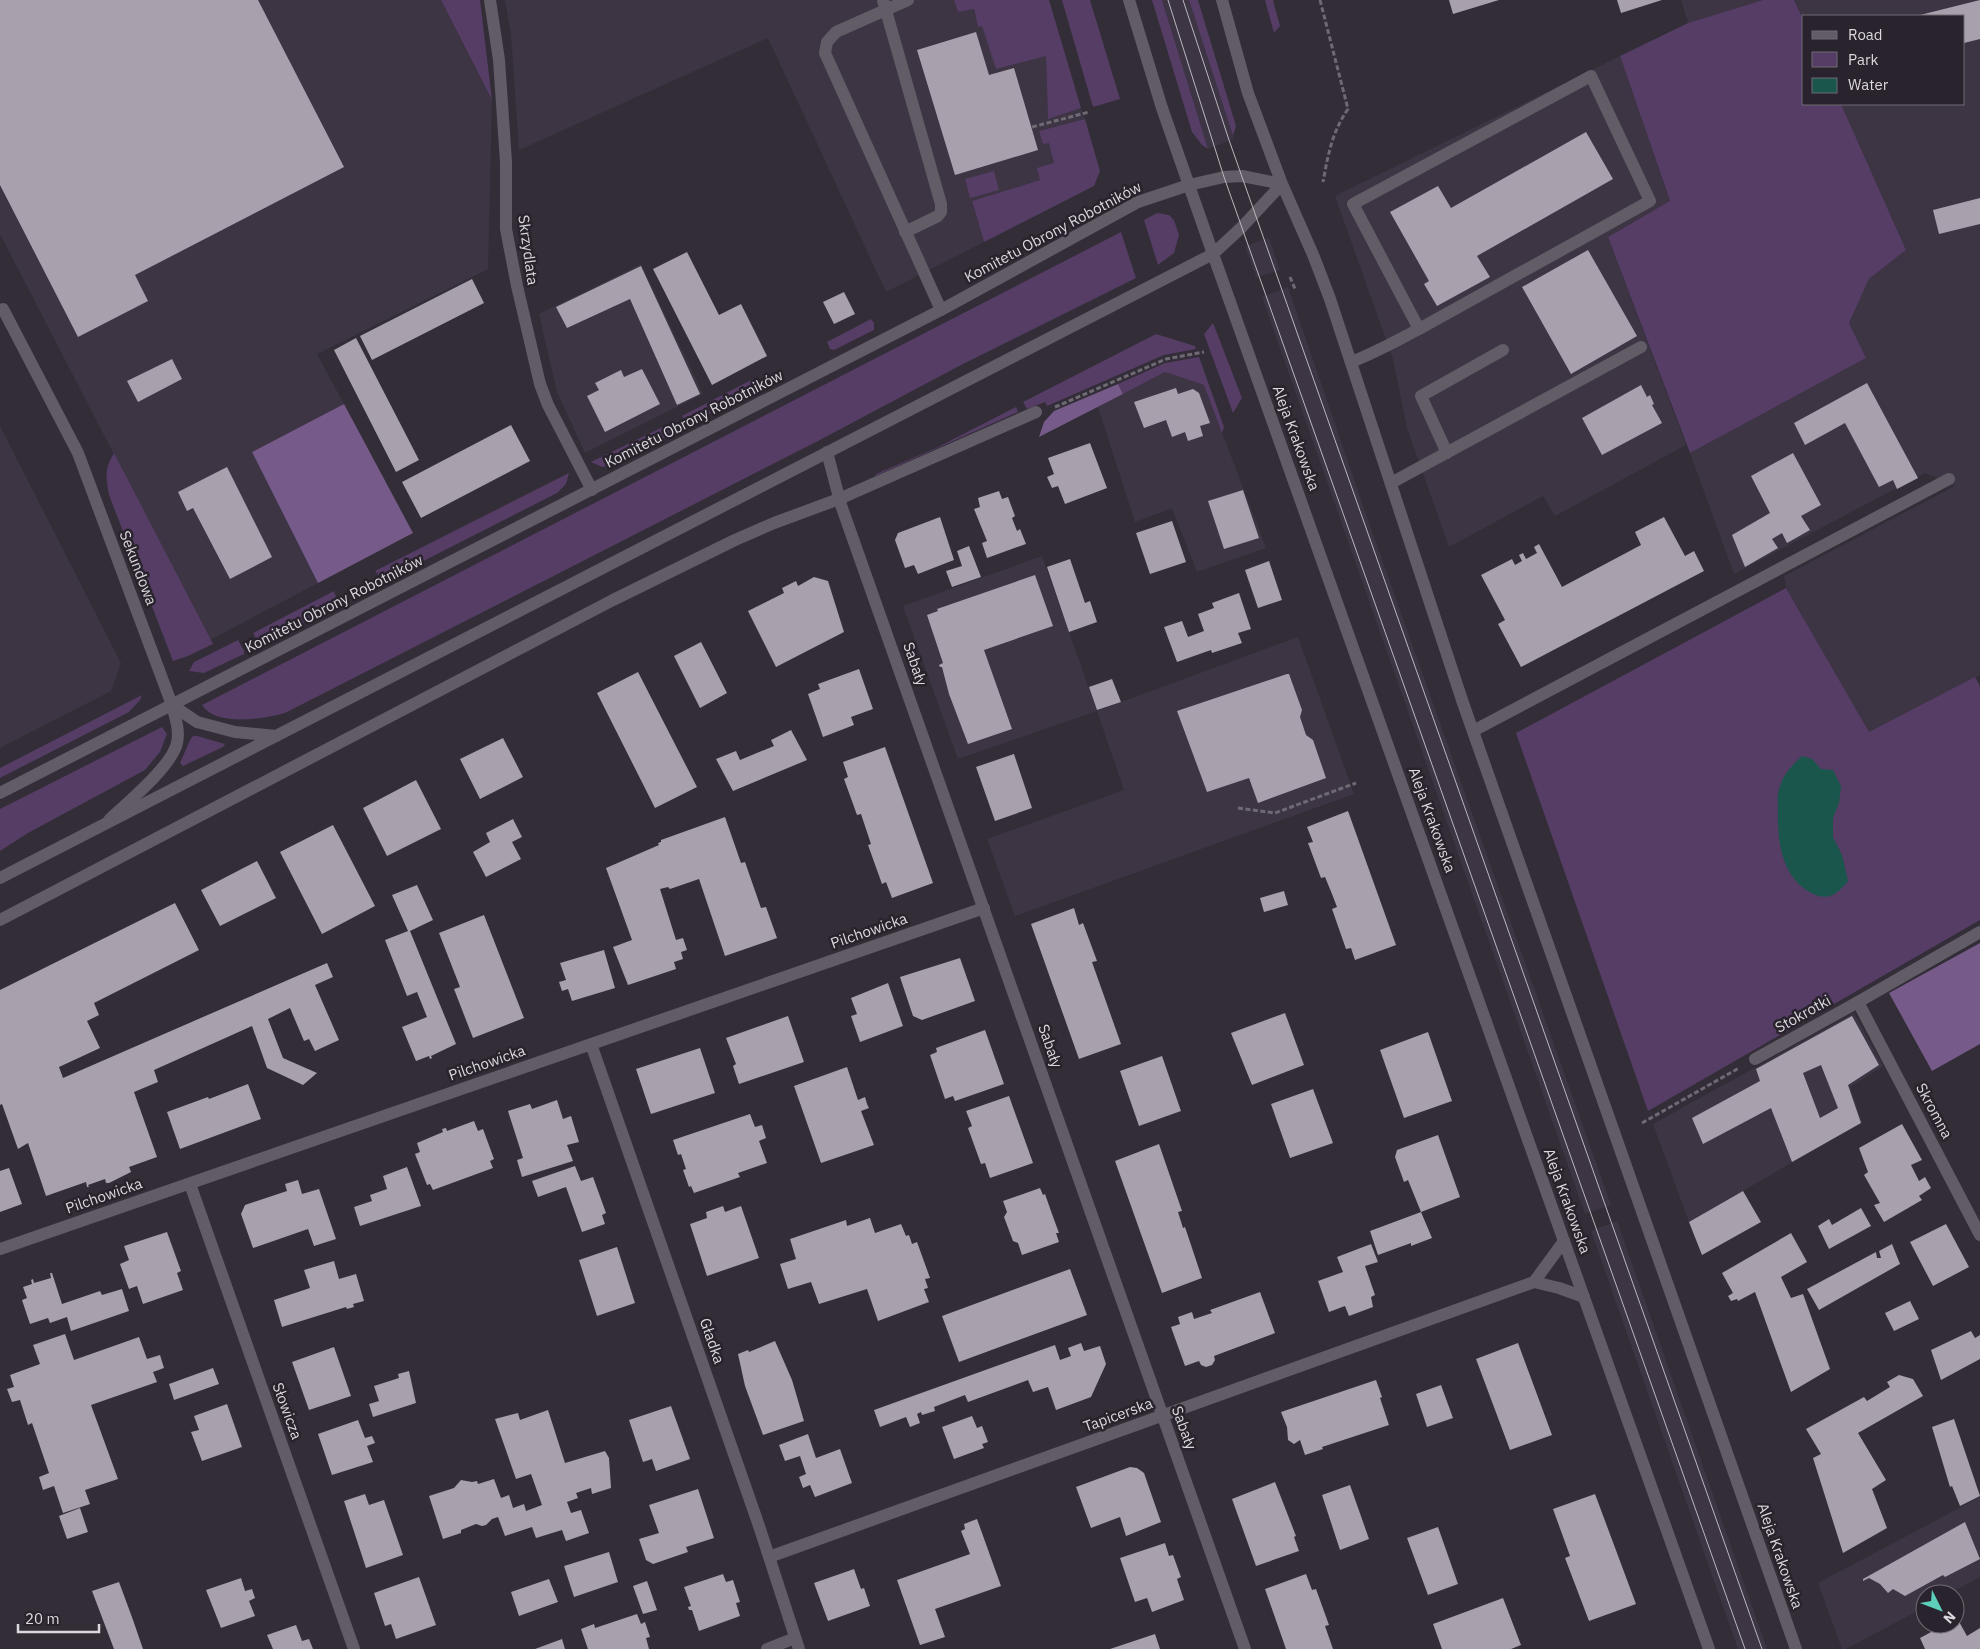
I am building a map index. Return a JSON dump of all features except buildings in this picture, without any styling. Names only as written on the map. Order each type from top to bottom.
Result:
[{"type":"street","name":"Skrzydlata","points":[[490,0],[499,60],[506,162],[506,229],[517,286],[540,384],[548,404],[592,490]]},
{"type":"street","points":[[908,0],[885,5],[836,32],[827,42],[825,53],[941,310]]},
{"type":"street","name":"Aleja Krakowska","points":[[1129,0],[1162,108],[1212,254],[1708,1649]]},
{"type":"street","name":"Aleja Krakowska","points":[[1222,0],[1248,93],[1282,184],[1317,263],[1352,362],[1434,618],[1796,1649]]},
{"type":"street","points":[[885,5],[941,204],[938,216],[905,232]]},
{"type":"street","points":[[1352,362],[1375,353],[1419,329],[1650,201],[1591,76],[1353,204],[1419,329]]},
{"type":"street","name":"Komitetu Obrony Robotników","points":[[0,793],[941,310],[1132,205],[1189,185],[1224,176],[1242,176],[1282,184]]},
{"type":"street","points":[[0,878],[1212,254],[1242,227],[1282,184]]},
{"type":"street","name":"Sekundowa","points":[[3,309],[78,453],[172,705],[178,732],[177,743],[173,753],[161,768],[103,825]]},
{"type":"street","points":[[1391,483],[1641,347]]},
{"type":"street","points":[[1447,452],[1421,396],[1503,350]]},
{"type":"street","points":[[0,920],[622,596],[735,540],[774,523],[839,500],[1036,412]]},
{"type":"street","name":"Sabały","points":[[827,452],[839,500],[1245,1649]]},
{"type":"street","points":[[1473,731],[1949,479]]},
{"type":"street","points":[[172,705],[197,722],[235,732],[276,736]]},
{"type":"street","name":"Pilchowicka","points":[[0,1249],[984,908]]},
{"type":"street","name":"Stokrotki","points":[[1755,1060],[1980,932]]},
{"type":"street","name":"Skromna","points":[[1858,1002],[1980,1235]]},
{"type":"street","name":"Gładka","points":[[591,1044],[769,1557],[797,1644]]},
{"type":"street","name":"Słowicza","points":[[190,1184],[354,1649]]},
{"type":"street","points":[[1564,1241],[1534,1282],[1584,1297]]},
{"type":"street","name":"Tapicerska","points":[[769,1557],[1534,1282]]},
{"type":"street","points":[[768,1649],[797,1644]]},
{"type":"path","points":[[1320,0],[1348,108],[1335,130],[1328,152],[1323,182]]},
{"type":"path","points":[[1032,127],[1089,112]]},
{"type":"path","points":[[1290,277],[1294,289]]},
{"type":"path","points":[[1036,412],[1051,408],[1166,358],[1204,352]]},
{"type":"path","points":[[1238,808],[1275,813],[1356,783]]},
{"type":"path","points":[[1642,1124],[1755,1060]]},
{"type":"shaded area","points":[[0,0],[441,0],[492,100],[488,269],[317,354],[344,404],[252,452],[318,583],[210,640],[0,234]]},
{"type":"shaded area","points":[[505,0],[954,0],[958,12],[973,8],[978,26],[982,25],[1046,55],[1048,118],[1081,108],[1085,119],[1039,131],[1049,142],[1055,163],[1040,180],[972,201],[984,242],[886,292],[768,38],[519,150],[511,35]]},
{"type":"shaded area","points":[[1162,0],[1189,0],[1234,139],[1208,149]]},
{"type":"shaded area","points":[[1681,0],[1763,0],[1688,23]]},
{"type":"shaded area","points":[[1794,0],[1980,0],[1980,675],[1869,733],[1786,588],[1784,576],[1955,486],[1925,473],[1734,574],[1690,453],[1866,358],[1849,323],[1869,279],[1906,250],[1841,105],[1965,105],[1965,15],[1802,15],[1802,17]]},
{"type":"shaded area","points":[[1620,56],[1670,202],[1608,237],[1686,445],[1555,516],[1543,496],[1449,547],[1407,428],[1393,359],[1335,196]]},
{"type":"shaded area","points":[[1269,238],[1280,270],[1255,278],[1256,276],[1245,246]]},
{"type":"shaded area","points":[[641,264],[703,394],[585,453],[557,392],[539,314]]},
{"type":"shaded area","points":[[1288,287],[1368,520],[1611,1205],[1585,1214],[1262,297]]},
{"type":"shaded area","points":[[1165,372],[1204,385],[1266,548],[1197,572],[1172,508],[1135,522],[1098,407]]},
{"type":"shaded area","points":[[1118,384],[1123,394],[1039,437],[1044,422],[1054,411]]},
{"type":"shaded area","points":[[344,404],[413,533],[318,583],[252,452]]},
{"type":"shaded area","points":[[0,426],[121,663],[111,691],[0,748]]},
{"type":"shaded area","points":[[1042,556],[1097,711],[958,759],[903,606]]},
{"type":"shaded area","points":[[1298,637],[1354,794],[1015,916],[987,839],[1124,790],[1097,711]]},
{"type":"shaded area","points":[[1980,943],[1980,1044],[1932,1071],[1889,993]]},
{"type":"shaded area","points":[[1854,1013],[1883,1066],[1850,1087],[1862,1122],[1689,1222],[1653,1124]]},
{"type":"shaded area","points":[[1617,1221],[1767,1649],[1738,1649],[1591,1231]]},
{"type":"shaded area","points":[[1980,1497],[1980,1577],[1965,1585],[1915,1584],[1915,1612],[1846,1649],[1842,1649],[1818,1583]]},
{"type":"green space","points":[[441,0],[480,0],[492,100]]},
{"type":"green space","points":[[954,0],[1049,0],[1081,108],[1048,119],[1046,56],[996,69],[982,26],[978,27],[974,9],[958,12]]},
{"type":"green space","points":[[1062,0],[1090,0],[1120,99],[1093,107]]},
{"type":"green space","points":[[1152,0],[1162,0],[1208,149],[1202,145],[1192,132]]},
{"type":"green space","points":[[1189,0],[1198,0],[1236,126],[1233,136]]},
{"type":"green space","points":[[1265,0],[1273,0],[1280,26],[1274,33]]},
{"type":"green space","points":[[1763,0],[1794,0],[1802,17],[1802,105],[1841,105],[1906,250],[1869,279],[1849,323],[1866,358],[1690,453],[1608,237],[1670,201],[1620,56],[1688,23]]},
{"type":"green space","points":[[1085,119],[1100,171],[1094,186],[984,242],[972,201],[1040,180],[1037,168],[1054,163],[1049,143],[1043,144],[1039,131]]},
{"type":"green space","points":[[994,171],[999,190],[970,198],[965,179]]},
{"type":"green space","points":[[1157,213],[1169,215],[1174,220],[1179,235],[1174,253],[1158,265],[1144,220]]},
{"type":"green space","points":[[1121,232],[1136,278],[961,365],[818,441],[285,713],[253,719],[229,719],[209,712],[202,705]]},
{"type":"green space","points":[[871,319],[874,323],[874,330],[834,350],[830,349],[827,342]]},
{"type":"green space","points":[[1213,323],[1242,398],[1233,413],[1204,334]]},
{"type":"green space","points":[[1156,334],[1195,346],[1196,349],[1164,355],[1047,406],[1045,402],[1027,409],[1023,402]]},
{"type":"green space","points":[[1199,357],[1224,427],[1222,433],[1204,385],[1165,372],[1123,394],[1118,384],[1165,363]]},
{"type":"green space","points":[[753,379],[755,384],[752,392],[694,422],[689,423],[682,416]]},
{"type":"green space","points":[[1016,407],[1018,412],[875,476],[936,448]]},
{"type":"green space","points":[[671,423],[671,431],[666,437],[608,466],[602,467],[591,462]]},
{"type":"green space","points":[[114,453],[213,644],[173,661],[109,495],[107,473]]},
{"type":"green space","points":[[569,473],[566,484],[557,493],[388,579],[382,579],[375,571]]},
{"type":"green space","points":[[1786,588],[1869,732],[1975,677],[1980,686],[1980,920],[1648,1111],[1516,733]]},
{"type":"green space","points":[[334,591],[336,597],[333,608],[261,645],[259,644],[253,633]]},
{"type":"green space","points":[[238,640],[244,654],[204,673],[189,671],[194,662]]},
{"type":"green space","points":[[142,695],[129,712],[0,778],[0,768]]},
{"type":"green space","points":[[162,727],[167,734],[160,752],[145,770],[28,833],[0,851],[0,809]]},
{"type":"green space","points":[[193,736],[225,744],[223,747],[183,766],[180,763]]},
{"type":"water","points":[[1802,756],[1812,759],[1821,769],[1833,770],[1841,786],[1839,803],[1833,818],[1833,837],[1842,855],[1848,881],[1834,894],[1826,897],[1821,897],[1805,889],[1796,880],[1784,859],[1781,847],[1778,822],[1778,792],[1791,767]]},
{"type":"tram line","points":[[1168,0],[1224,177],[1745,1649]]},
{"type":"tram line","points":[[1183,0],[1229,140],[1762,1649]]}]
